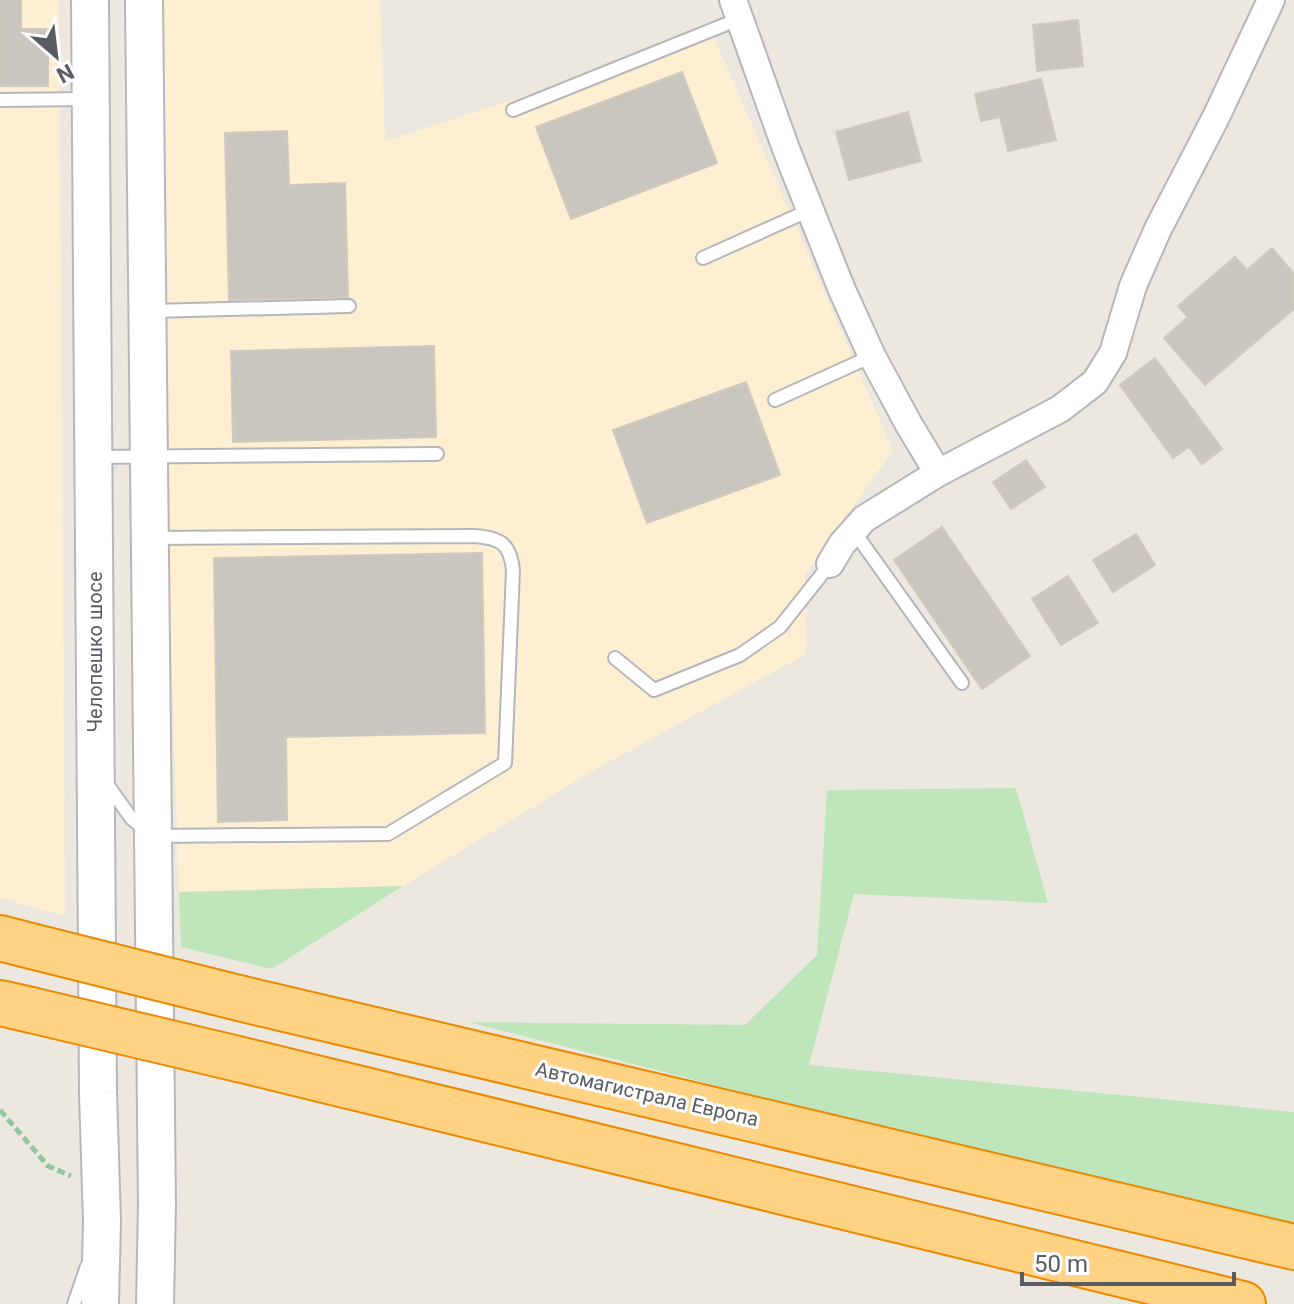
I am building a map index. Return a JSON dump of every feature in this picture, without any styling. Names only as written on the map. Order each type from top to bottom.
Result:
[{"type":"highway","name":"Автомагистрала Европа","points":[[15,942],[243,999],[1294,1247]]},
{"type":"highway","points":[[16,1006],[1243,1304]]},
{"type":"main road","name":"Челопешко шосе","points":[[90,0],[98,1093],[102,1221],[100,1304]]},
{"type":"main road","points":[[144,0],[157,1205],[155,1304]]},
{"type":"street","points":[[830,564],[853,530],[882,506],[1060,409],[1095,382],[1113,353],[1133,286],[1158,229],[1216,117],[1271,0]]},
{"type":"street","points":[[736,9],[786,149],[842,290],[872,356],[938,473]]},
{"type":"lane","points":[[513,110],[736,9]]},
{"type":"lane","points":[[0,100],[91,99]]},
{"type":"lane","points":[[703,258],[810,210]]},
{"type":"lane","points":[[147,311],[349,306]]},
{"type":"lane","points":[[775,400],[872,356]]},
{"type":"lane","points":[[93,457],[437,454]]},
{"type":"lane","points":[[853,530],[962,683]]},
{"type":"lane","points":[[95,764],[131,818],[153,836],[388,834],[505,763],[513,570],[511,555],[504,544],[492,537],[475,536],[150,538]]},
{"type":"lane","points":[[615,658],[654,690],[740,655],[780,627],[830,564]]},
{"type":"lane","points":[[74,1304],[102,1221]]},
{"type":"path","points":[[0,1110],[48,1166],[101,1186]]},
{"type":"shaded area","points":[[0,0],[59,0],[65,916],[0,897]]},
{"type":"shaded area","points":[[163,0],[380,0],[385,141],[713,35],[893,451],[805,574],[806,654],[589,773],[403,886],[179,892],[162,349]]},
{"type":"green space","points":[[1016,788],[1048,903],[854,894],[809,1065],[1294,1112],[1294,1234],[469,1022],[745,1025],[817,955],[827,790]]},
{"type":"green space","points":[[403,886],[272,969],[181,947],[179,892]]},
{"type":"building","points":[[0,0],[21,0],[21,29],[48,29],[48,86],[0,86]]},
{"type":"building","points":[[1078,20],[1083,66],[1037,71],[1033,25]]},
{"type":"building","points":[[682,72],[717,163],[571,219],[536,127]]},
{"type":"building","points":[[1041,79],[1056,140],[1008,151],[1000,117],[981,121],[975,94]]},
{"type":"building","points":[[908,112],[921,161],[849,180],[836,132]]},
{"type":"building","points":[[287,131],[289,185],[345,183],[348,297],[229,300],[225,133]]},
{"type":"building","points":[[1272,248],[1294,274],[1294,309],[1205,385],[1164,338],[1188,317],[1178,306],[1235,257],[1247,270]]},
{"type":"building","points":[[434,346],[436,437],[233,442],[231,351]]},
{"type":"building","points":[[1155,358],[1222,449],[1202,464],[1189,447],[1173,458],[1120,385]]},
{"type":"building","points":[[746,382],[780,475],[647,523],[613,430]]},
{"type":"building","points":[[1026,460],[1045,487],[1011,509],[993,482]]},
{"type":"building","points":[[942,527],[1030,656],[982,689],[894,560]]},
{"type":"building","points":[[1136,534],[1155,565],[1113,592],[1093,560]]},
{"type":"building","points":[[482,553],[485,733],[286,737],[287,820],[218,822],[214,558]]},
{"type":"building","points":[[1068,576],[1098,623],[1061,645],[1032,599]]}]
